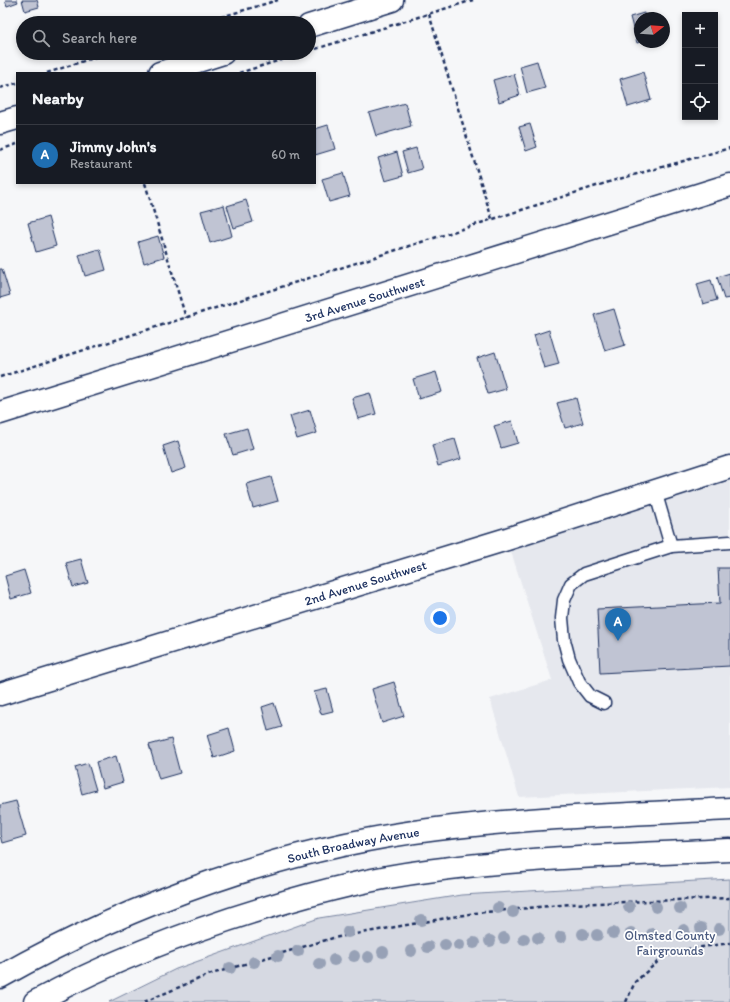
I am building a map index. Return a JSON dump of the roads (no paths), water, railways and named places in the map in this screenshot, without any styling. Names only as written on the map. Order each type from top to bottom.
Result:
[{"type":"street","points":[[316,24],[392,0]]},
{"type":"street","points":[[163,72],[202,60]]},
{"type":"street","points":[[0,123],[16,118]]},
{"type":"street","name":"3rd Avenue Southwest","points":[[0,413],[730,185]]},
{"type":"street","name":"2nd Avenue Southwest","points":[[0,694],[492,544],[730,467]]},
{"type":"street","name":"South Broadway Avenue","points":[[0,977],[106,923],[159,901],[218,880],[270,864],[343,846],[386,837],[437,829],[488,824],[730,809]]},
{"type":"street","points":[[35,1002],[111,965],[173,939],[230,918],[320,891],[356,883],[426,871],[487,864],[562,858],[730,850]]},
{"type":"lane","points":[[655,491],[671,546]]},
{"type":"lane","points":[[604,703],[590,696],[586,692],[579,682],[569,659],[564,640],[562,618],[564,600],[571,584],[584,574],[671,546],[730,542]]},
{"type":"place","name":"Jimmy John's","points":[[618,641]]},
{"type":"park label","name":"Olmsted County Fairgrounds","points":[[670,942]]}]
